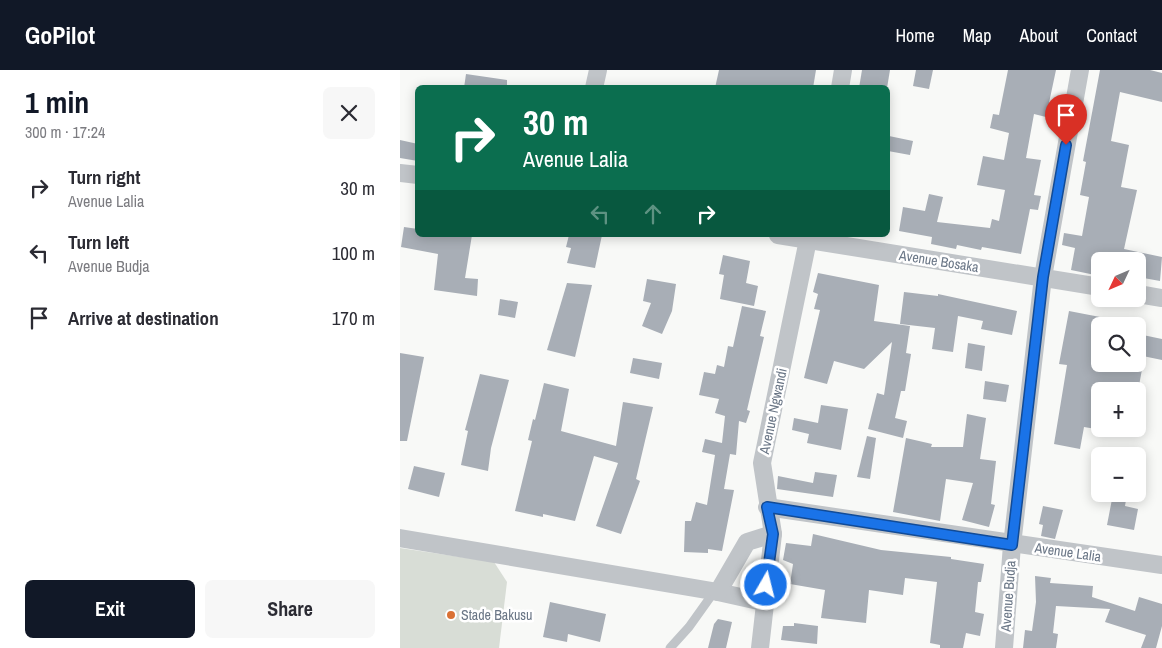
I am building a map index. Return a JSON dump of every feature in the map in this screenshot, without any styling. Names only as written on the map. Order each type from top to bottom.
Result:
[{"type":"street","points":[[595,85],[598,70]]},
{"type":"street","points":[[840,85],[843,70]]},
{"type":"street","name":"Avenue Budja","points":[[1004,648],[1012,545],[1043,277],[1080,70]]},
{"type":"street","points":[[400,173],[415,175]]},
{"type":"street","name":"Avenue Bosaka","points":[[809,238],[1091,285]]},
{"type":"street","name":"Avenue Ngwandi","points":[[760,648],[763,602],[773,534],[767,507],[762,463],[809,238]]},
{"type":"street","points":[[1146,295],[1162,298]]},
{"type":"street","name":"Avenue Lalia","points":[[767,507],[1012,545],[1162,565]]},
{"type":"street","points":[[718,592],[747,542],[773,534]]},
{"type":"street","points":[[400,538],[718,592],[763,602]]},
{"type":"lane","points":[[670,648],[689,627],[714,592],[718,592]]},
{"type":"shaded area","name":"Stade Bakusu","points":[[400,548],[494,562],[507,582],[499,648],[400,648]]},
{"type":"building","points":[[719,70],[816,70],[814,85],[716,85]]},
{"type":"building","points":[[862,70],[890,70],[888,85],[860,85]]},
{"type":"building","points":[[916,70],[933,70],[929,89],[913,86]]},
{"type":"building","points":[[1008,70],[1056,70],[1046,117],[1034,114],[1026,158],[1041,160],[1034,195],[1041,196],[1038,210],[1030,209],[1021,254],[982,247],[981,250],[957,245],[956,249],[931,244],[932,237],[899,231],[903,207],[925,211],[929,194],[943,197],[937,222],[990,228],[992,219],[999,221],[1005,190],[977,185],[983,156],[1004,160],[1009,133],[990,128],[993,114],[999,115]]},
{"type":"building","points":[[1100,70],[1150,70],[1162,73],[1162,102],[1120,92],[1111,141],[1129,145],[1121,187],[1137,190],[1124,249],[1138,252],[1091,252],[1091,274],[1071,270],[1075,248],[1062,245],[1064,233],[1082,236],[1089,197],[1080,195],[1086,162],[1083,161]]},
{"type":"building","points":[[466,74],[507,80],[507,85],[464,85]]},
{"type":"building","points":[[890,136],[913,141],[910,155],[890,151]]},
{"type":"building","points":[[400,140],[415,143],[415,160],[400,158]]},
{"type":"building","points":[[404,227],[415,229],[415,237],[472,237],[465,278],[478,279],[477,296],[434,290],[438,254],[401,247]]},
{"type":"building","points":[[568,237],[602,237],[595,268],[567,263],[571,248],[566,247]]},
{"type":"building","points":[[1146,254],[1162,257],[1160,281],[1146,278]]},
{"type":"building","points":[[723,255],[750,261],[746,283],[758,286],[754,306],[720,299],[724,275],[719,274]]},
{"type":"building","points":[[818,273],[879,285],[874,321],[910,326],[906,353],[911,354],[905,391],[901,391],[895,418],[907,421],[903,438],[868,429],[877,393],[884,395],[892,342],[864,369],[834,361],[827,384],[804,378],[820,310],[814,309],[818,294],[813,292]]},
{"type":"building","points":[[647,279],[676,284],[672,311],[662,334],[642,326],[651,303],[643,301]]},
{"type":"building","points":[[567,283],[592,285],[575,357],[547,350]]},
{"type":"building","points":[[904,292],[938,296],[938,294],[1017,311],[1012,335],[981,329],[983,321],[958,316],[953,352],[932,349],[935,328],[900,324]]},
{"type":"building","points":[[500,299],[518,302],[515,318],[498,315]]},
{"type":"building","points":[[742,306],[766,311],[760,336],[764,337],[747,410],[750,411],[746,423],[739,421],[736,455],[730,454],[724,489],[734,490],[722,551],[708,549],[708,553],[684,552],[685,521],[691,521],[696,502],[707,505],[715,455],[702,452],[705,439],[722,443],[725,416],[715,413],[719,399],[699,395],[704,372],[715,374],[717,365],[724,367],[728,346],[733,347]]},
{"type":"building","points":[[1069,311],[1100,317],[1091,317],[1091,372],[1142,372],[1140,382],[1091,382],[1091,428],[1084,427],[1080,449],[1054,444],[1067,365],[1059,364]]},
{"type":"building","points":[[1146,336],[1162,339],[1162,360],[1146,357]]},
{"type":"building","points":[[968,343],[985,346],[982,371],[965,368]]},
{"type":"building","points":[[400,353],[424,357],[407,441],[400,441]]},
{"type":"building","points":[[633,358],[662,363],[659,379],[630,373]]},
{"type":"building","points":[[480,374],[509,380],[491,448],[488,471],[461,465],[468,431],[465,430]]},
{"type":"building","points":[[985,381],[1009,385],[1006,402],[983,399]]},
{"type":"building","points":[[544,383],[569,389],[561,431],[616,446],[623,402],[653,407],[636,479],[640,481],[621,534],[596,526],[618,463],[594,456],[575,521],[543,514],[543,517],[515,511],[532,441],[528,440]]},
{"type":"building","points":[[821,405],[848,409],[841,450],[807,443],[809,434],[792,430],[794,418],[818,423]]},
{"type":"building","points":[[967,414],[986,418],[980,459],[996,461],[991,504],[995,505],[989,527],[962,520],[973,483],[946,479],[940,521],[893,512],[906,438],[932,444],[931,447],[963,447]]},
{"type":"building","points":[[867,436],[876,438],[870,479],[857,477]]},
{"type":"building","points":[[414,466],[445,473],[439,497],[408,489]]},
{"type":"building","points":[[815,472],[837,475],[833,497],[777,489],[778,476],[813,483]]},
{"type":"building","points":[[1111,502],[1126,502],[1125,506],[1138,509],[1134,530],[1107,525]]},
{"type":"building","points":[[1043,506],[1063,510],[1055,539],[1041,536],[1043,525],[1039,524]]},
{"type":"building","points":[[813,534],[881,550],[951,557],[951,559],[984,564],[981,582],[978,582],[975,612],[984,614],[980,636],[966,633],[963,648],[940,648],[940,645],[930,643],[937,582],[905,578],[903,595],[869,590],[866,623],[821,618],[825,590],[790,584],[793,564],[783,560],[786,543],[811,546]]},
{"type":"building","points":[[1035,576],[1051,578],[1050,583],[1093,586],[1092,597],[1135,611],[1139,597],[1162,604],[1162,626],[1156,648],[1141,648],[1146,635],[1105,622],[1110,609],[1056,606],[1053,633],[1058,634],[1056,648],[1023,648],[1025,630],[1032,631],[1036,602]]},
{"type":"building","points":[[550,602],[606,614],[600,642],[568,634],[567,642],[543,637]]},
{"type":"building","points":[[718,619],[732,622],[726,648],[708,648],[714,624]]},
{"type":"building","points":[[794,623],[818,626],[817,644],[781,640],[783,626],[794,626]]},
{"type":"place","name":"Stade Bakusu","points":[[451,615]]},
{"type":"route","points":[[766,585],[773,534],[767,507],[1012,545],[1043,277],[1066,145]]}]
